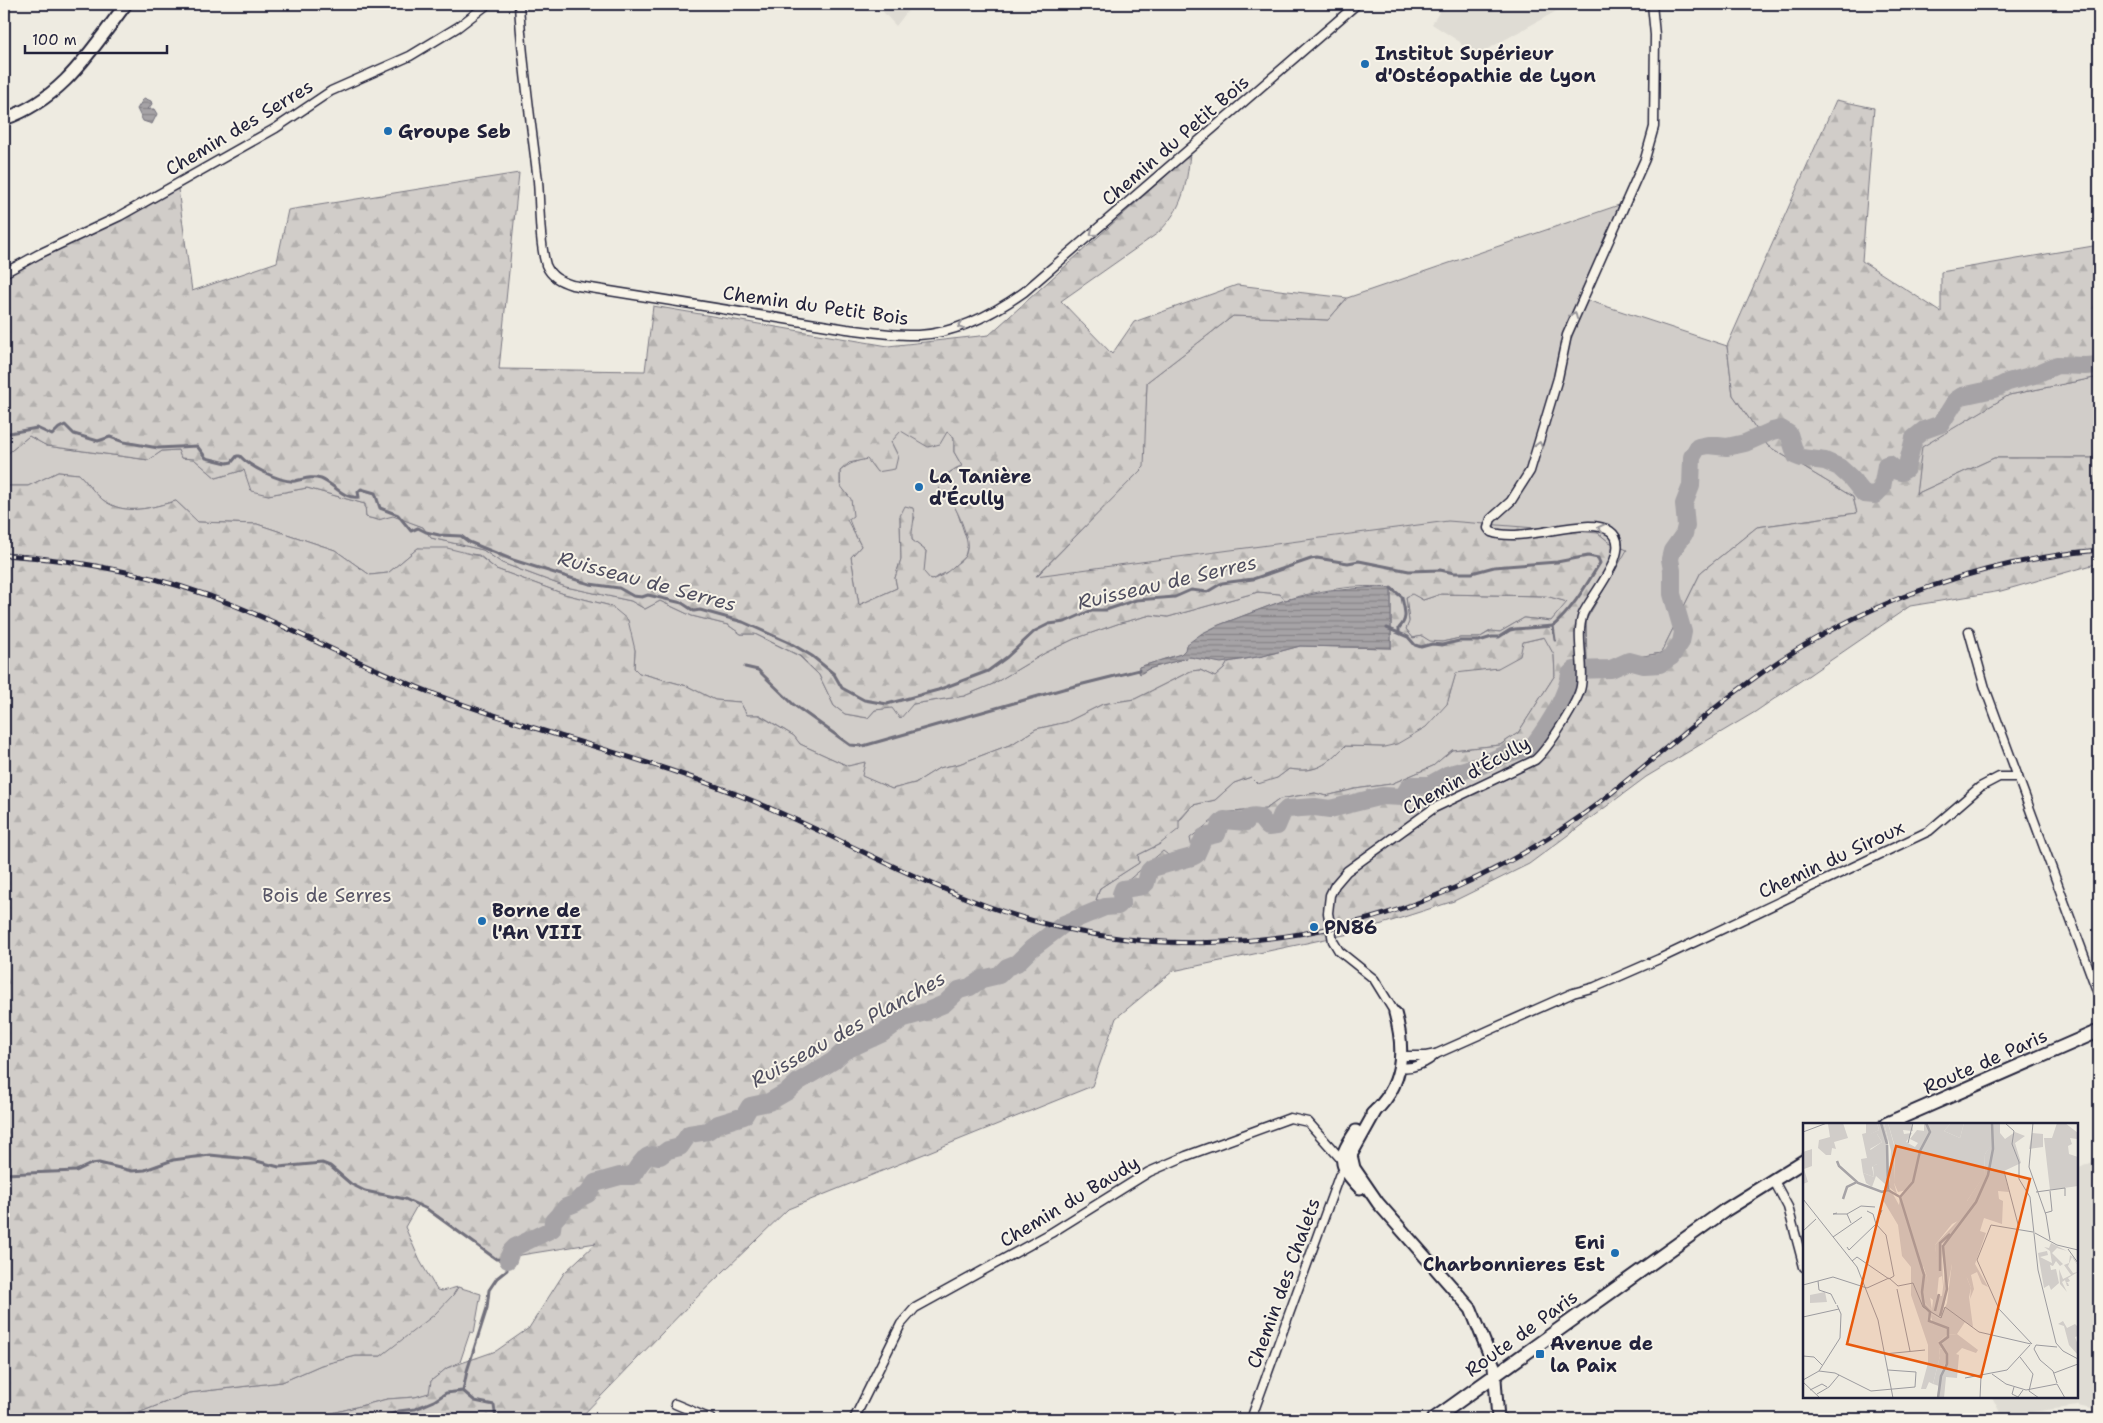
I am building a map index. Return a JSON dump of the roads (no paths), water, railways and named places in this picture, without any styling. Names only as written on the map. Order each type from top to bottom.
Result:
[{"type":"main road","name":"Route de Paris","points":[[1888,1123],[2099,1031]]},
{"type":"main road","name":"Route de Paris","points":[[1434,1419],[1494,1378],[1724,1211],[1803,1162]]},
{"type":"street","points":[[4,119],[40,101],[82,65],[126,4]]},
{"type":"street","name":"Chemin des Serres","points":[[4,273],[39,254],[120,216],[276,128],[332,91],[410,56],[458,27],[488,4]]},
{"type":"street","name":"Chemin du Petit Bois","points":[[519,4],[527,101],[538,183],[544,256],[552,275],[557,280],[572,285],[890,335],[917,335],[940,332],[978,320],[1006,305],[1024,292],[1357,4]]},
{"type":"street","name":"Chemin d'Écully","points":[[1346,1164],[1376,1110],[1394,1086],[1401,1062],[1399,1032],[1395,1013],[1374,978],[1339,951],[1333,941],[1328,913],[1330,896],[1335,885],[1347,871],[1434,808],[1536,760],[1546,749],[1579,693],[1581,681],[1581,623],[1584,613],[1612,566],[1617,548],[1616,538],[1611,531],[1602,527],[1507,536],[1491,532],[1488,528],[1491,519],[1511,501],[1530,471],[1558,378],[1566,335],[1645,160],[1654,127],[1655,35],[1652,4]]},
{"type":"street","points":[[2096,4],[2099,12]]},
{"type":"street","points":[[1969,631],[1985,688],[2099,996]]},
{"type":"street","name":"Chemin du Siroux","points":[[1436,1054],[1417,1066],[1406,1068],[1401,1062],[1436,1054],[1573,994],[1595,987],[1659,960],[1929,830],[1980,787],[1999,777],[2018,776]]},
{"type":"street","name":"Chemin du Baudy","points":[[854,1419],[901,1324],[912,1312],[969,1277],[1051,1233],[1149,1172],[1186,1156],[1290,1118],[1308,1122],[1346,1164]]},
{"type":"street","points":[[1346,1164],[1358,1174],[1378,1203],[1471,1309],[1494,1366],[1498,1419]]},
{"type":"street","name":"Chemin des Chalets","points":[[1251,1419],[1339,1176],[1346,1164]]},
{"type":"street","points":[[1773,1179],[1788,1207],[1803,1263]]},
{"type":"street","points":[[675,1404],[711,1419]]},
{"type":"waterway","name":"Ruisseau des Planches","points":[[508,1260],[511,1251],[515,1247],[552,1229],[553,1221],[566,1207],[576,1203],[580,1198],[588,1194],[595,1183],[620,1176],[633,1176],[646,1157],[652,1155],[660,1156],[668,1150],[680,1147],[689,1134],[708,1131],[718,1124],[744,1116],[750,1106],[769,1102],[788,1091],[798,1082],[833,1061],[844,1051],[883,1033],[904,1018],[944,1004],[959,990],[970,987],[982,979],[999,975],[1007,967],[1017,963],[1031,949],[1064,924],[1105,907],[1118,906],[1122,902],[1121,894],[1123,889],[1143,886],[1152,868],[1196,855],[1204,837],[1217,834],[1220,824],[1224,820],[1246,822],[1250,817],[1257,816],[1268,827],[1277,826],[1282,814],[1287,809],[1315,807],[1330,809],[1382,796],[1403,797],[1412,785],[1429,785],[1447,775],[1482,765],[1506,754],[1533,746],[1556,712],[1565,693],[1570,674],[1574,670],[1611,669],[1629,661],[1644,665],[1660,664],[1671,657],[1681,642],[1683,632],[1672,594],[1670,559],[1672,551],[1684,534],[1686,526],[1684,504],[1691,486],[1692,457],[1698,447],[1708,445],[1727,447],[1745,443],[1781,429],[1789,434],[1796,456],[1825,461],[1839,467],[1864,494],[1875,495],[1882,488],[1886,465],[1889,464],[1901,472],[1906,469],[1914,438],[1924,430],[1941,424],[1956,400],[1962,396],[1994,389],[2008,382],[2034,375],[2057,365],[2099,365]]},
{"type":"waterway","name":"Ruisseau de Serres","points":[[4,434],[37,428],[52,435],[65,425],[74,434],[98,441],[110,437],[124,442],[158,448],[197,446],[206,458],[227,463],[240,456],[258,469],[274,477],[289,481],[317,478],[326,481],[344,494],[354,497],[359,497],[358,492],[361,489],[375,493],[380,508],[398,515],[411,531],[418,528],[439,535],[461,536],[469,542],[513,560],[590,584],[619,588],[633,596],[642,597],[648,595],[682,603],[694,611],[700,610],[743,622],[790,643],[812,656],[834,674],[842,688],[864,700],[887,704],[938,690],[988,671],[1007,657],[1035,631],[1049,624],[1065,622],[1092,610],[1106,610],[1136,600],[1175,597],[1191,590],[1207,592],[1222,583],[1253,579],[1317,558],[1348,563],[1359,561],[1409,571],[1440,570],[1454,573],[1472,573],[1494,567],[1557,562],[1588,556],[1598,558],[1600,563],[1584,588],[1567,612],[1553,626],[1555,640]]},
{"type":"waterway","points":[[1391,588],[1402,597],[1405,610],[1404,621],[1399,628],[1399,632]]},
{"type":"waterway","points":[[1387,628],[1408,637],[1415,645],[1421,647],[1459,641],[1479,641],[1499,637],[1510,630],[1553,626]]},
{"type":"waterway","points":[[745,667],[758,670],[794,705],[850,745],[863,746],[1063,689],[1139,670]]},
{"type":"waterway","points":[[4,1174],[76,1171],[91,1164],[99,1163],[132,1171],[145,1170],[173,1160],[210,1155],[249,1159],[279,1167],[322,1163],[330,1166],[351,1184],[365,1191],[405,1199],[427,1209],[496,1259],[508,1260],[507,1270],[497,1278],[489,1290],[487,1308],[467,1371],[463,1391]]},
{"type":"waterway","points":[[463,1391],[475,1401],[494,1405],[496,1419]]},
{"type":"waterway","name":"Ruisseau des Planches","points":[[381,1419],[399,1411],[415,1409],[434,1401],[446,1393],[463,1391]]},
{"type":"railway","points":[[4,555],[93,565],[151,578],[208,595],[262,617],[392,677],[445,698],[681,774],[758,803],[900,869],[987,906],[1044,924],[1103,936],[1192,943],[1274,938],[1324,929],[1374,917],[1422,901],[1469,882],[1558,832],[1600,802],[1756,677],[1779,661],[1853,619],[1892,601],[1973,573],[2056,555],[2099,550]]},
{"type":"place","name":"Institut Supérieur d'Ostéopathie de Lyon","points":[[1365,64]]},
{"type":"place","name":"Groupe Seb","points":[[388,131]]},
{"type":"place","name":"La Tanière d'Écully","points":[[919,487]]},
{"type":"place","name":"Borne de l'An VIII","points":[[482,921]]},
{"type":"place","name":"PN86","points":[[1314,927]]},
{"type":"place","name":"Eni Charbonnieres Est","points":[[1615,1253]]},
{"type":"place","name":"Avenue de la Paix","points":[[1540,1354]]},
{"type":"park label","name":"Bois de Serres","points":[[327,895]]}]
